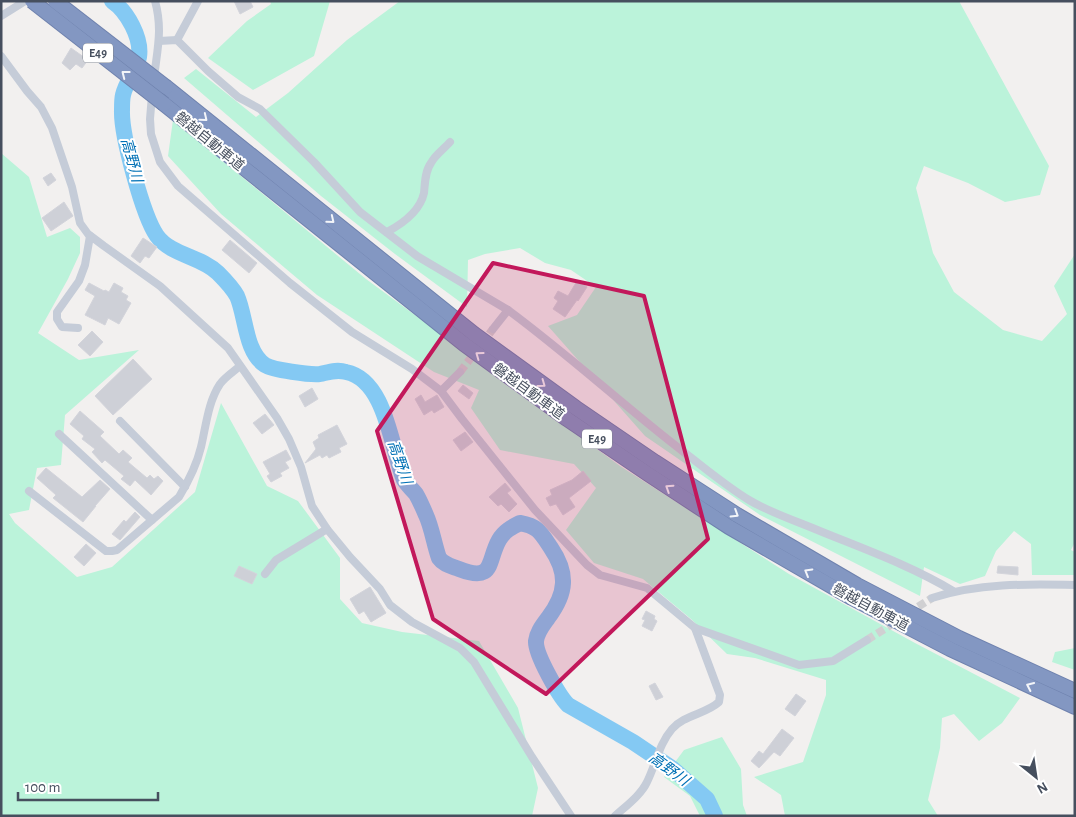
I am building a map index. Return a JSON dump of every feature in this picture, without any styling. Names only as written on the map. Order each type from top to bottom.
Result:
[{"type":"highway","name":"磐越自動車道","points":[[32,1],[464,344],[656,479],[729,527],[852,598],[950,649],[1075,706]]},
{"type":"highway","name":"磐越自動車道","points":[[55,1],[474,334],[576,408],[737,515],[858,585],[958,638],[1075,691]]},
{"type":"street","points":[[1,16],[25,1]]},
{"type":"street","points":[[155,1],[160,18],[150,119],[151,134],[160,162],[178,186],[290,283],[352,332],[412,369],[441,391],[535,510],[587,565],[600,574],[647,588],[695,628],[799,665],[833,661],[867,640]]},
{"type":"street","points":[[177,40],[198,1]]},
{"type":"street","points":[[159,41],[177,40],[238,97],[260,109],[314,162],[360,212],[417,256],[508,310],[643,421],[720,480],[750,500],[796,522],[920,574],[953,591]]},
{"type":"street","points":[[1,56],[41,107],[52,128],[72,187],[80,223],[90,236],[160,286],[228,348],[277,418],[289,439],[301,467],[312,506],[327,529],[380,589],[390,605],[412,622],[460,648],[474,662],[532,757],[571,816]]},
{"type":"street","points":[[387,232],[416,210],[423,196],[426,174],[430,163],[450,142]]},
{"type":"street","points":[[78,328],[62,327],[57,319],[57,312],[79,280],[86,265],[90,236]]},
{"type":"street","points":[[493,329],[508,310]]},
{"type":"street","points":[[29,491],[106,550],[117,550],[179,497],[201,449],[207,415],[219,386],[224,379],[240,366]]},
{"type":"street","points":[[441,391],[460,372]]},
{"type":"street","points":[[120,422],[185,487]]},
{"type":"street","points":[[59,434],[152,520]]},
{"type":"street","points":[[265,574],[276,560],[327,529]]},
{"type":"street","points":[[932,598],[953,591],[986,586],[1029,584],[1075,585]]},
{"type":"street","points":[[615,816],[642,790],[666,736],[674,726],[713,707],[719,702],[720,695],[695,628]]},
{"type":"highlighted area","points":[[493,263],[644,296],[708,539],[546,694],[433,619],[377,431]]},
{"type":"green space","points":[[270,1],[330,1],[314,56],[253,90],[208,58],[247,21],[271,4]]},
{"type":"green space","points":[[400,1],[959,1],[1049,166],[1040,195],[1005,202],[968,183],[924,166],[916,188],[933,253],[954,292],[1003,330],[1042,341],[1067,314],[1054,286],[1075,254],[1075,542],[1071,550],[1075,552],[1075,575],[1032,575],[1031,544],[1014,531],[996,551],[985,576],[960,584],[924,567],[920,596],[760,515],[645,436],[548,326],[577,315],[596,287],[571,270],[545,263],[520,248],[485,254],[468,260],[467,307],[321,196],[184,78],[196,69],[256,117],[288,93],[347,40]]},
{"type":"green space","points":[[173,120],[366,279],[620,466],[789,574],[1020,698],[1002,723],[979,741],[954,714],[942,718],[940,748],[928,800],[938,816],[785,816],[781,795],[754,777],[803,762],[826,695],[826,680],[755,658],[727,654],[691,619],[643,579],[594,563],[566,530],[596,488],[574,464],[500,450],[471,408],[479,390],[434,372],[317,295],[221,214],[168,156]]},
{"type":"green space","points":[[1,153],[29,177],[47,237],[70,228],[80,237],[80,253],[38,333],[79,360],[139,350],[65,415],[61,465],[37,468],[29,510],[9,514],[15,523],[77,577],[112,567],[195,492],[221,403],[267,486],[298,501],[340,558],[340,599],[362,623],[402,632],[479,641],[518,708],[538,788],[532,816],[1,816]]},
{"type":"green space","points":[[1075,648],[1075,670],[1052,662],[1055,652]]},
{"type":"green space","points":[[722,737],[741,769],[743,805],[747,816],[700,816],[690,796],[664,777],[684,750]]},
{"type":"building","points":[[234,1],[250,1],[253,7],[240,14]]},
{"type":"building","points":[[71,48],[88,60],[82,68],[76,64],[70,70],[62,63]]},
{"type":"building","points":[[51,173],[56,180],[48,186],[43,178]]},
{"type":"building","points":[[64,202],[73,216],[51,231],[42,218]]},
{"type":"building","points":[[143,238],[157,247],[149,258],[145,256],[140,263],[131,256]]},
{"type":"building","points":[[230,240],[257,263],[249,273],[222,250]]},
{"type":"building","points":[[577,281],[587,287],[565,317],[553,309],[558,301],[554,298],[558,291],[568,296]]},
{"type":"building","points":[[89,283],[109,292],[114,283],[123,288],[121,292],[128,296],[126,300],[131,303],[119,324],[108,318],[105,325],[85,315],[95,296],[85,290]]},
{"type":"building","points":[[92,331],[103,342],[90,356],[78,345]]},
{"type":"building","points":[[133,359],[152,379],[113,415],[95,396]]},
{"type":"building","points":[[463,385],[473,393],[469,399],[458,391]]},
{"type":"building","points":[[312,388],[318,399],[305,407],[299,396]]},
{"type":"building","points":[[421,395],[425,402],[437,395],[444,407],[434,413],[432,410],[424,415],[415,399]]},
{"type":"building","points":[[80,411],[104,432],[100,436],[119,454],[123,450],[132,458],[128,462],[147,478],[150,475],[154,479],[158,476],[163,481],[151,495],[135,480],[130,486],[121,479],[124,476],[105,460],[102,463],[92,452],[95,449],[82,439],[84,436],[70,424]]},
{"type":"building","points":[[265,414],[274,425],[262,434],[253,423]]},
{"type":"building","points":[[337,425],[347,444],[339,448],[341,452],[329,458],[327,455],[322,458],[320,455],[305,463],[316,449],[313,442],[319,438],[318,435]]},
{"type":"building","points":[[465,432],[473,442],[461,451],[453,440]]},
{"type":"building","points":[[286,450],[291,459],[285,462],[289,468],[280,473],[282,476],[271,482],[267,476],[270,474],[263,462]]},
{"type":"building","points":[[46,468],[82,497],[100,480],[110,489],[83,522],[53,498],[56,495],[37,478]]},
{"type":"building","points":[[583,471],[591,481],[569,498],[575,507],[563,515],[556,504],[550,506],[546,498],[552,495],[550,490],[572,480]]},
{"type":"building","points":[[505,483],[511,490],[507,493],[517,504],[509,512],[501,504],[498,506],[489,497]]},
{"type":"building","points":[[135,512],[140,517],[120,540],[112,534],[124,520],[126,522]]},
{"type":"building","points":[[86,544],[96,553],[84,566],[74,557]]},
{"type":"building","points":[[239,566],[257,574],[252,584],[234,576]]},
{"type":"building","points":[[998,566],[1018,567],[1018,575],[997,573]]},
{"type":"building","points":[[370,587],[386,613],[371,622],[364,611],[359,614],[350,599]]},
{"type":"building","points":[[646,611],[655,616],[654,619],[657,621],[652,631],[642,626],[645,620],[642,619]]},
{"type":"building","points":[[655,683],[663,697],[656,700],[649,686]]},
{"type":"building","points":[[796,694],[806,701],[795,716],[785,709]]},
{"type":"building","points":[[782,729],[794,738],[780,756],[774,752],[759,768],[751,761],[759,751],[763,754]]},
{"type":"waterway","name":"高野川","points":[[112,1],[118,5],[128,18],[138,42],[138,62],[124,90],[123,122],[129,156],[145,211],[157,236],[170,248],[211,267],[230,286],[240,304],[253,352],[265,365],[308,374],[343,371],[359,378],[370,388],[379,401],[385,417],[404,480],[420,502],[430,525],[439,558],[443,562],[471,573],[484,572],[491,562],[499,540],[508,530],[520,523],[531,526],[538,531],[557,557],[563,575],[562,591],[559,600],[540,629],[536,641],[543,665],[559,693],[568,705],[633,742],[673,769],[707,799],[715,816]]},
{"type":"tunnel","points":[[460,372],[493,329]]},
{"type":"tunnel","points":[[908,613],[932,598]]},
{"type":"tunnel","points":[[867,640],[897,621]]}]
